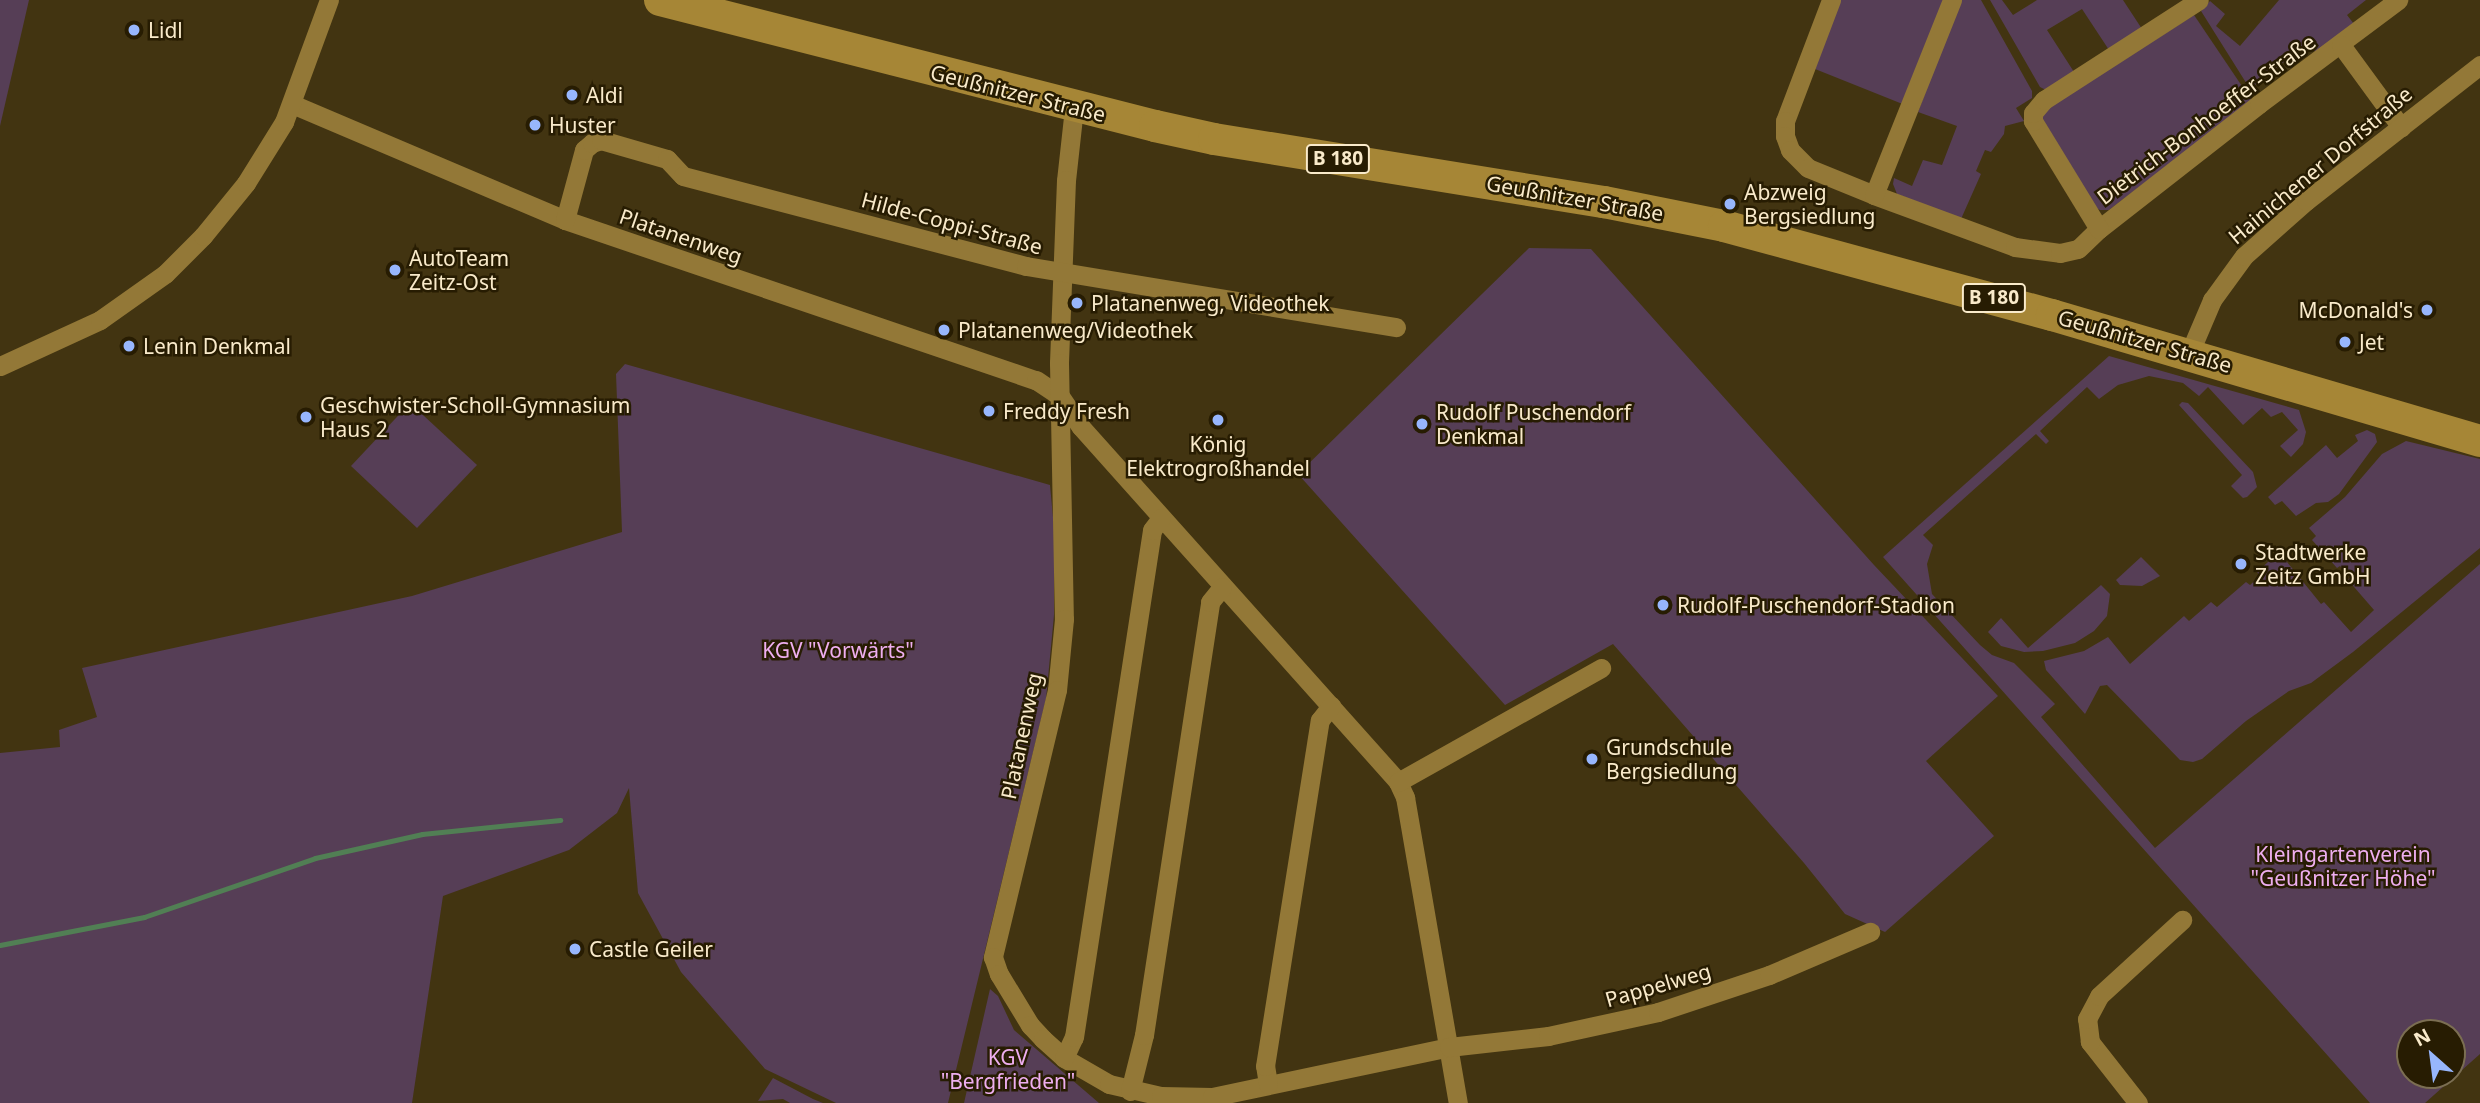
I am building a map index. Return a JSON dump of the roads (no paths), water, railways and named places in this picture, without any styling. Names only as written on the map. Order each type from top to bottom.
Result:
[{"type":"main road","name":"Geußnitzer Straße","points":[[660,0],[1074,108],[1214,139],[1702,221],[2189,354],[2480,441]]},
{"type":"street","points":[[0,366],[100,320],[165,274],[203,236],[246,183],[271,146],[292,104],[330,0]]},
{"type":"street","name":"Dietrich-Bonhoeffer-Straße","points":[[1831,0],[1785,121],[1785,136],[1790,150],[1808,168],[1874,195],[2015,247],[2060,253],[2078,249],[2099,229],[2259,104],[2398,0]]},
{"type":"street","points":[[1874,195],[1952,0]]},
{"type":"street","name":"Dietrich-Bonhoeffer-Straße","points":[[2099,229],[2033,121],[2033,113],[2044,100],[2199,0]]},
{"type":"street","name":"Dietrich-Bonhoeffer-Straße","points":[[2341,45],[2400,127]]},
{"type":"street","name":"Hainichener Dorfstraße","points":[[2189,354],[2212,300],[2244,256],[2289,215],[2480,65]]},
{"type":"street","name":"Platanenweg","points":[[292,104],[565,220],[1036,380],[1060,396],[1081,427],[1161,518],[1216,595],[1331,706],[1398,782],[1405,797],[1458,1103]]},
{"type":"street","name":"Platanenweg","points":[[1074,108],[1069,137],[1061,274],[1064,619],[1057,690],[993,957],[999,974],[1030,1025],[1064,1058],[1090,1074],[1130,1091],[1161,1096],[1212,1097],[1448,1047]]},
{"type":"street","name":"Hilde-Coppi-Straße","points":[[565,220],[584,150],[601,140],[667,159],[683,176],[1061,274],[1396,327]]},
{"type":"street","points":[[1064,1058],[1074,1037],[1152,530],[1161,518]]},
{"type":"street","points":[[1130,1091],[1144,1035],[1216,595]]},
{"type":"street","points":[[1398,782],[1601,667]]},
{"type":"street","points":[[1268,1084],[1265,1066],[1320,720],[1331,706]]},
{"type":"street","points":[[2138,1103],[2090,1042],[2087,1019],[2099,996],[2182,920]]},
{"type":"street","name":"Pappelweg","points":[[1448,1047],[1548,1036],[1658,1012],[1769,975],[1870,932]]},
{"type":"waterway","points":[[0,945],[144,917],[315,858],[422,834],[560,820]]},
{"type":"place","name":"Lidl","points":[[134,30]]},
{"type":"place","name":"Aldi","points":[[572,95]]},
{"type":"place","name":"Huster","points":[[535,125]]},
{"type":"place","name":"Abzweig Bergsiedlung","points":[[1730,204]]},
{"type":"place","name":"AutoTeam Zeitz-Ost","points":[[395,270]]},
{"type":"place","name":"Platanenweg, Videothek","points":[[1077,303]]},
{"type":"place","name":"McDonald's","points":[[2427,310]]},
{"type":"place","name":"Platanenweg/Videothek","points":[[944,330]]},
{"type":"place","name":"Jet","points":[[2345,342]]},
{"type":"place","name":"Lenin Denkmal","points":[[129,346]]},
{"type":"place","name":"Freddy Fresh","points":[[989,411]]},
{"type":"place","name":"Geschwister-Scholl-Gymnasium Haus 2","points":[[306,417]]},
{"type":"place","name":"König Elektrogroßhandel","points":[[1218,420]]},
{"type":"place","name":"Rudolf Puschendorf Denkmal","points":[[1422,424]]},
{"type":"place","name":"Stadtwerke Zeitz GmbH","points":[[2241,564]]},
{"type":"place","name":"Rudolf-Puschendorf-Stadion","points":[[1663,605]]},
{"type":"place","name":"Grundschule Bergsiedlung","points":[[1592,759]]},
{"type":"place","name":"Castle Geiler","points":[[575,949]]},
{"type":"park label","name":"KGV \"Vorwärts\"","points":[[838,650]]},
{"type":"park label","name":"Kleingartenverein \"Geußnitzer Höhe\"","points":[[2343,866]]},
{"type":"park label","name":"KGV \"Bergfrieden\"","points":[[1008,1069]]}]
